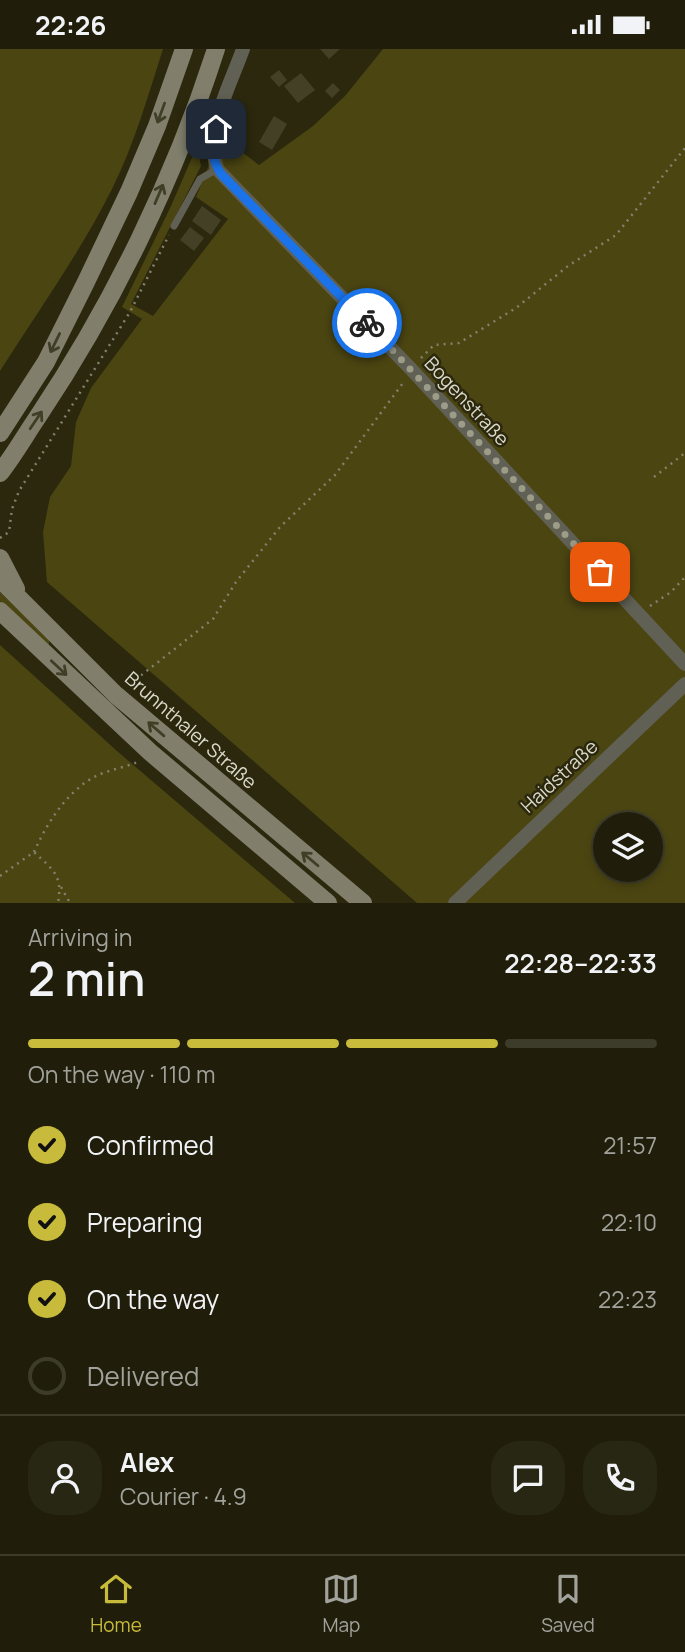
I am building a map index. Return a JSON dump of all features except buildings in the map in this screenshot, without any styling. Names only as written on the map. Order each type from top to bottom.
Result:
[{"type":"main road","points":[[0,433],[46,362],[91,271],[152,137],[184,49]]},
{"type":"main road","points":[[1,474],[68,372],[131,256],[185,133],[216,49]]},
{"type":"main road","points":[[0,558],[26,607]]},
{"type":"main road","name":"Brunnthaler Straße","points":[[0,579],[116,695],[363,903]]},
{"type":"main road","points":[[3,616],[150,752],[328,903]]},
{"type":"street","points":[[217,169],[213,155],[213,139],[243,49]]},
{"type":"street","name":"Bogenstraße","points":[[217,169],[411,369],[685,664]]},
{"type":"street","name":"Haidstraße","points":[[444,903],[458,901],[685,684]]},
{"type":"lane","points":[[174,226],[200,179],[217,169]]},
{"type":"path","points":[[116,695],[213,619],[236,582],[280,527],[335,475],[401,387],[411,369],[434,345],[459,343],[516,308],[568,267],[616,235],[685,148]]},
{"type":"path","points":[[0,538],[9,532],[12,509],[19,491],[130,312],[174,226]]},
{"type":"path","points":[[654,477],[685,453]]},
{"type":"path","points":[[638,613],[671,592],[685,576]]},
{"type":"path","points":[[0,876],[34,852],[45,827],[71,796],[96,777],[132,764]]},
{"type":"path","points":[[34,852],[55,872],[70,903]]},
{"type":"path","points":[[58,903],[61,886]]},
{"type":"shaded area","points":[[0,49],[163,49],[134,138],[100,213],[0,371]]},
{"type":"shaded area","points":[[383,49],[685,49],[685,903],[417,903],[47,582],[43,532],[50,497],[71,466],[76,422],[91,388],[142,319],[122,307],[197,146],[201,166],[131,304],[153,316],[228,219],[196,197],[221,136],[259,165],[313,126],[345,96]]},
{"type":"shaded area","points":[[0,592],[49,639],[49,644],[45,644],[0,601]]},
{"type":"shaded area","points":[[0,645],[117,751],[295,903],[0,903]]},
{"type":"way so far","points":[[367,323],[600,572]]},
{"type":"route","points":[[216,129],[213,155],[217,169],[367,323]]}]
